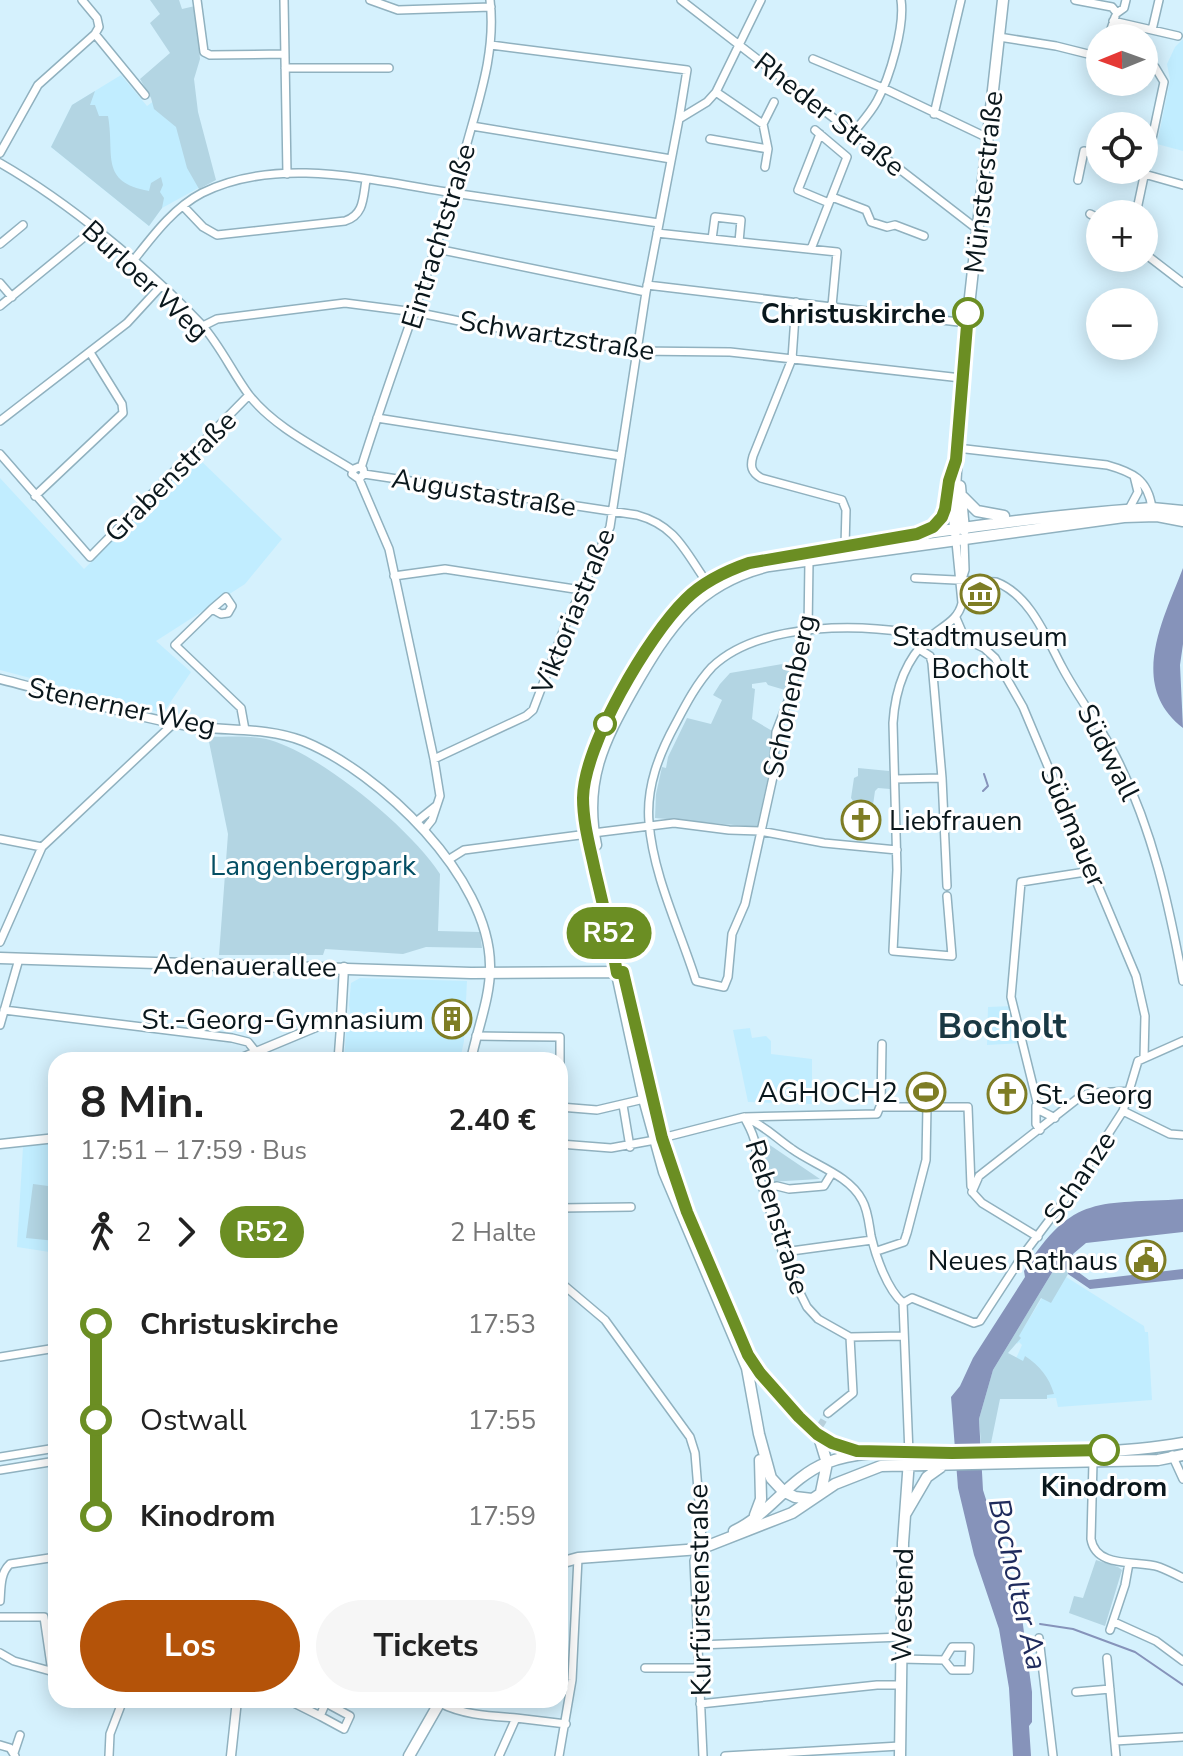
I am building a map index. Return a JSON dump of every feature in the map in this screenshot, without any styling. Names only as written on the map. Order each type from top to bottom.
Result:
[{"type":"main road","name":"Münsterstraße","points":[[960,534],[956,460],[961,378],[1003,0]]},
{"type":"main road","name":"Münsterstraße","points":[[956,460],[961,495],[960,534]]},
{"type":"main road","points":[[917,534],[933,527],[944,515],[956,460]]},
{"type":"main road","points":[[961,495],[977,511],[1026,519]]},
{"type":"main road","points":[[751,1521],[761,1499],[755,1399],[747,1368],[676,1204],[587,834],[585,785],[591,757],[605,724],[656,636],[686,598],[709,586],[757,569],[873,552],[1006,526],[1026,519],[1129,509],[1183,511]]},
{"type":"main road","points":[[709,586],[728,570],[749,563],[917,534],[960,534],[1124,517],[1157,516],[1183,521]]},
{"type":"main road","name":"Adenauerallee","points":[[0,958],[490,973],[620,972]]},
{"type":"main road","points":[[620,972],[644,1099],[742,1342],[754,1365],[818,1431],[846,1449],[909,1459],[989,1458],[1183,1443]]},
{"type":"main road","points":[[755,1399],[761,1388],[772,1386]]},
{"type":"main road","points":[[816,1496],[826,1481],[827,1463],[818,1431]]},
{"type":"main road","points":[[759,1434],[771,1478],[783,1491],[795,1497],[816,1496]]},
{"type":"main road","points":[[700,1549],[751,1521],[802,1476],[827,1463],[873,1452]]},
{"type":"main road","points":[[989,1458],[1093,1462],[1178,1456]]},
{"type":"main road","points":[[568,1561],[700,1549],[792,1513],[816,1496],[869,1469],[909,1459]]},
{"type":"main road","name":"Westend","points":[[900,1751],[904,1517],[909,1459]]},
{"type":"main road","points":[[904,1517],[927,1477],[951,1459]]},
{"type":"main road","points":[[409,1756],[436,1708]]},
{"type":"street","points":[[0,153],[38,85],[99,27],[97,18],[82,0]]},
{"type":"street","points":[[197,0],[204,52],[210,55],[285,54]]},
{"type":"street","points":[[284,0],[287,174]]},
{"type":"street","points":[[370,0],[398,10],[491,4]]},
{"type":"street","name":"Rheder Straße","points":[[681,0],[977,229]]},
{"type":"street","points":[[679,119],[707,102],[716,92],[761,0]]},
{"type":"street","points":[[854,132],[883,88],[900,26],[901,0]]},
{"type":"street","points":[[934,114],[961,0]]},
{"type":"street","points":[[1075,0],[1112,7],[1115,17]]},
{"type":"street","points":[[1113,24],[1126,0]]},
{"type":"street","points":[[1153,24],[1159,0]]},
{"type":"street","name":"Eintrachtstraße","points":[[359,473],[454,193],[491,45],[491,4]]},
{"type":"street","points":[[1115,17],[1135,24]]},
{"type":"street","points":[[1158,31],[1178,36]]},
{"type":"street","points":[[95,34],[145,95]]},
{"type":"street","points":[[999,37],[1086,54]]},
{"type":"street","name":"Viktoriastraße","points":[[434,759],[533,710],[581,590],[606,538],[646,289],[687,70],[491,45]]},
{"type":"street","points":[[813,59],[988,138]]},
{"type":"street","points":[[285,68],[389,68]]},
{"type":"street","points":[[1157,112],[1164,82],[1158,72]]},
{"type":"street","points":[[716,92],[763,124]]},
{"type":"street","points":[[765,167],[768,149],[763,124],[774,102]]},
{"type":"street","points":[[472,126],[671,159]]},
{"type":"street","points":[[811,249],[830,200],[847,157],[818,132],[798,190],[830,200],[866,210],[871,222],[887,227],[895,225],[924,236]]},
{"type":"street","points":[[710,139],[768,149]]},
{"type":"street","points":[[1078,180],[1086,151]]},
{"type":"street","name":"Burloer Weg","points":[[0,163],[53,197],[161,286],[203,326],[249,395],[285,427],[359,473]]},
{"type":"street","points":[[133,261],[159,229],[198,195],[241,179],[287,174],[330,174],[659,223]]},
{"type":"street","points":[[1158,178],[1183,185]]},
{"type":"street","points":[[184,207],[203,227],[217,235],[345,221],[355,218],[361,210],[366,180]]},
{"type":"street","points":[[712,239],[715,217],[741,220],[739,242]]},
{"type":"street","points":[[0,244],[23,225]]},
{"type":"street","points":[[0,306],[94,229]]},
{"type":"street","points":[[657,233],[837,252],[832,306]]},
{"type":"street","points":[[437,249],[646,289],[796,302],[967,323]]},
{"type":"street","points":[[1158,264],[1183,283]]},
{"type":"street","points":[[0,283],[12,297]]},
{"type":"street","points":[[0,421],[91,354],[127,323],[161,286]]},
{"type":"street","points":[[796,302],[792,359],[751,468],[761,478],[842,500],[846,510],[845,546]]},
{"type":"street","name":"Schwartzstraße","points":[[203,326],[217,319],[345,303],[415,312],[636,351],[730,352],[961,378]]},
{"type":"street","points":[[0,454],[35,496],[123,413],[122,404],[91,354]]},
{"type":"street","name":"Grabenstraße","points":[[35,496],[90,557],[249,395]]},
{"type":"street","points":[[377,418],[621,456]]},
{"type":"street","points":[[957,448],[1107,465],[1133,474],[1146,485],[1152,508]]},
{"type":"street","points":[[359,473],[385,538],[434,759],[439,789],[437,805],[432,820],[424,830]]},
{"type":"street","name":"Augustastraße","points":[[359,473],[655,520],[671,531],[709,586]]},
{"type":"street","points":[[1129,509],[1138,492],[1133,474]]},
{"type":"street","points":[[947,896],[952,956],[893,951],[897,850],[895,703],[901,679],[919,649],[956,618],[962,603],[961,581],[965,570],[960,534]]},
{"type":"street","name":"Schonenberg","points":[[649,825],[662,880],[696,981],[724,987],[728,977],[732,934],[745,904],[775,763],[776,732],[808,630],[809,561]]},
{"type":"street","points":[[394,576],[445,569],[581,590]]},
{"type":"street","name":"Südwall","points":[[915,578],[996,582],[1007,586],[1038,621],[1112,749],[1134,796],[1172,917],[1183,981]]},
{"type":"street","name":"Stenerner Weg","points":[[212,609],[175,645],[241,708],[245,730]]},
{"type":"street","name":"Südmauer","points":[[956,618],[965,639],[990,653],[1014,689],[1036,735],[1142,996],[1146,1031],[1144,1058]]},
{"type":"street","points":[[649,825],[649,801],[656,767],[670,734],[703,677],[729,654],[758,641],[808,630],[856,627],[930,637]]},
{"type":"street","points":[[919,649],[930,656],[932,663],[947,886]]},
{"type":"street","name":"Stenerner Weg","points":[[0,679],[174,723],[280,734],[326,753],[375,786],[424,830],[448,860],[480,912],[488,939],[490,973],[473,1052]]},
{"type":"street","points":[[0,942],[42,847],[174,723]]},
{"type":"street","points":[[895,779],[942,778]]},
{"type":"street","points":[[416,822],[437,805]]},
{"type":"street","points":[[448,860],[464,850],[674,823],[897,850]]},
{"type":"street","points":[[0,839],[42,847]]},
{"type":"street","points":[[1055,1118],[1039,1110],[1011,997],[1021,882],[1092,871]]},
{"type":"street","points":[[0,1025],[19,959]]},
{"type":"street","points":[[339,1052],[344,967]]},
{"type":"street","points":[[4,1010],[232,1038],[248,1042],[256,1052],[341,1020]]},
{"type":"street","points":[[476,1036],[560,1037],[560,1052]]},
{"type":"street","points":[[1144,1058],[1183,1041]]},
{"type":"street","points":[[879,1110],[882,1044]]},
{"type":"street","name":"Schanze","points":[[903,1303],[912,1298],[974,1323],[980,1321],[1123,1111],[1131,1091],[1135,1067],[1144,1058]]},
{"type":"street","points":[[972,1192],[979,1176],[1085,1094],[1131,1091]]},
{"type":"street","points":[[568,1108],[597,1110],[644,1099]]},
{"type":"street","points":[[1036,1099],[1036,1124],[1040,1130]]},
{"type":"street","points":[[623,1105],[630,1147]]},
{"type":"street","points":[[568,1145],[630,1147],[744,1117],[961,1105],[970,1110],[972,1192],[982,1203],[1038,1237]]},
{"type":"street","points":[[877,1251],[904,1242],[926,1160],[927,1106]]},
{"type":"street","points":[[1123,1111],[1170,1134],[1183,1135]]},
{"type":"street","points":[[744,1117],[758,1123],[792,1149],[848,1183],[864,1202],[872,1240],[890,1286],[903,1303],[909,1459]]},
{"type":"street","name":"Rebenstraße","points":[[744,1117],[752,1134],[757,1153],[755,1162],[790,1275],[807,1307],[818,1319],[850,1337]]},
{"type":"street","points":[[0,1144],[48,1139]]},
{"type":"street","points":[[763,1189],[824,1186],[832,1173]]},
{"type":"street","points":[[568,1208],[631,1207]]},
{"type":"street","points":[[784,1252],[872,1240]]},
{"type":"street","name":"Kurfürstenstraße","points":[[568,1289],[605,1320],[690,1437],[697,1464],[702,1539],[694,1561],[703,1756]]},
{"type":"street","points":[[828,1413],[853,1393],[850,1337],[904,1336]]},
{"type":"street","points":[[0,1357],[48,1349]]},
{"type":"street","points":[[1170,1445],[1178,1456],[1183,1479]]},
{"type":"street","points":[[0,1457],[48,1449]]},
{"type":"street","points":[[0,1470],[48,1462]]},
{"type":"street","points":[[1093,1462],[1092,1544],[1101,1556],[1159,1567],[1183,1578]]},
{"type":"street","points":[[0,1601],[2,1576],[10,1564],[48,1558]]},
{"type":"street","points":[[559,1756],[572,1680],[578,1558]]},
{"type":"street","points":[[1129,1563],[1112,1626],[1156,1641],[1183,1661]]},
{"type":"street","points":[[0,1617],[44,1617],[48,1639]]},
{"type":"street","points":[[698,1645],[902,1637]]},
{"type":"street","points":[[1039,1638],[1053,1756]]},
{"type":"street","points":[[0,1653],[14,1661],[48,1670]]},
{"type":"street","points":[[1107,1658],[1116,1756]]},
{"type":"street","points":[[901,1659],[944,1660]]},
{"type":"street","points":[[645,1668],[699,1668]]},
{"type":"street","points":[[700,1704],[901,1685]]},
{"type":"street","points":[[1076,1692],[1110,1689]]},
{"type":"street","points":[[109,1756],[110,1734],[120,1708]]},
{"type":"street","points":[[231,1756],[236,1708]]},
{"type":"street","points":[[304,1708],[344,1729],[350,1716],[337,1708]]},
{"type":"street","points":[[320,1716],[323,1708]]},
{"type":"street","points":[[450,1708],[477,1715],[566,1724]]},
{"type":"street","points":[[499,1756],[516,1718]]},
{"type":"street","points":[[15,1755],[20,1735]]},
{"type":"street","points":[[1115,1741],[1183,1737]]},
{"type":"street","points":[[0,1745],[10,1748],[15,1755]]},
{"type":"street","points":[[725,1756],[900,1751]]},
{"type":"shaded area","points":[[1183,39],[1183,151],[1158,144],[1170,80],[1167,64],[1175,47]]},
{"type":"shaded area","points":[[121,75],[147,106],[185,78],[213,180],[162,208],[149,226],[51,147],[72,105]]},
{"type":"shaded area","points":[[197,457],[282,539],[245,584],[156,641],[191,672],[163,713],[0,670],[0,478],[84,569]]},
{"type":"shaded area","points":[[1183,568],[1180,665],[1183,728],[1166,711],[1157,692],[1153,672],[1160,629]]},
{"type":"shaded area","points":[[360,978],[467,981],[462,1052],[345,1052],[346,1032],[352,1024],[349,1005],[351,983]]},
{"type":"shaded area","points":[[1013,1006],[1023,1043],[987,1045],[988,1007]]},
{"type":"shaded area","points":[[750,1028],[752,1038],[766,1036],[771,1041],[771,1054],[812,1059],[812,1104],[748,1102],[733,1030]]},
{"type":"shaded area","points":[[48,1144],[48,1252],[17,1247],[23,1147]]},
{"type":"shaded area","points":[[1183,1199],[1183,1232],[1086,1243],[1073,1254],[1074,1269],[1089,1280],[1183,1269],[1183,1279],[1090,1289],[1068,1274],[1068,1270],[1059,1268],[1053,1271],[993,1370],[979,1419],[983,1490],[1021,1610],[1032,1692],[1032,1722],[1029,1726],[1031,1756],[1013,1756],[1009,1688],[999,1629],[974,1555],[958,1488],[951,1397],[1025,1277],[1024,1271],[1041,1245],[1058,1227],[1074,1215],[1091,1208]]},
{"type":"shaded area","points":[[1063,1275],[1144,1326],[1145,1332],[1148,1332],[1152,1400],[1058,1407],[1056,1398],[998,1399],[1022,1345],[1017,1344],[1016,1340],[1042,1298]]},
{"type":"green space","points":[[150,0],[179,0],[182,9],[195,6],[200,59],[194,79],[198,112],[216,180],[199,189],[187,168],[176,127],[154,109],[140,79],[170,53],[150,23],[160,14]]},
{"type":"green space","points":[[95,91],[90,105],[95,105],[99,116],[108,116],[112,165],[116,174],[133,187],[149,191],[151,183],[161,177],[162,208],[149,226],[51,147],[72,105]]},
{"type":"green space","points":[[792,664],[785,690],[766,682],[752,684],[755,689],[752,719],[774,732],[772,759],[757,827],[655,818],[662,767],[666,768],[668,757],[687,718],[711,724],[722,700],[713,695],[730,673]]},
{"type":"green space","name":"Langenbergpark","points":[[208,737],[270,740],[314,761],[364,796],[409,836],[440,874],[438,931],[480,932],[482,948],[426,947],[403,954],[325,949],[323,955],[219,955],[228,834]]},
{"type":"green space","points":[[858,768],[889,771],[890,789],[878,788],[873,805],[851,798]]},
{"type":"green space","points":[[755,1135],[820,1179],[768,1182]]},
{"type":"green space","points":[[33,1184],[48,1186],[48,1240],[26,1238]]},
{"type":"green space","points":[[1059,1268],[1068,1270],[1068,1274],[1051,1303],[1041,1298],[1019,1336],[1021,1338],[1008,1353],[1023,1361],[1025,1356],[1035,1364],[1047,1377],[1054,1394],[1047,1395],[1047,1399],[1000,1399],[991,1443],[981,1444],[979,1419],[993,1370],[1053,1271]]},
{"type":"green space","points":[[1096,1560],[1122,1570],[1105,1626],[1069,1613],[1074,1596],[1083,1598]]},
{"type":"waterway","points":[[983,791],[988,786],[984,774]]},
{"type":"waterway","name":"Bocholter Aa","points":[[1040,1624],[1073,1629],[1135,1652],[1183,1685]]},
{"type":"tunnel","points":[[820,1426],[828,1413]]},
{"type":"bus line","name":"R52","points":[[968,313],[956,460],[942,517],[933,527],[917,534],[749,563],[715,577],[686,598],[656,636],[601,734],[587,770],[583,795],[585,826],[617,973],[623,972],[665,1150],[687,1212],[742,1342],[760,1373],[817,1434],[846,1449],[909,1454],[1104,1450]]},
{"type":"place","name":"Christuskirche","points":[[968,313]]},
{"type":"place","name":"Stadtmuseum Bocholt","points":[[980,594]]},
{"type":"place","name":"Liebfrauen","points":[[861,820]]},
{"type":"place","name":"St.-Georg-Gymnasium","points":[[452,1019]]},
{"type":"place","name":"AGHOCH2","points":[[926,1092]]},
{"type":"place","name":"St. Georg","points":[[1007,1094]]},
{"type":"place","name":"Neues Rathaus","points":[[1146,1260]]},
{"type":"place","name":"Kinodrom","points":[[1104,1450]]},
{"type":"district","name":"Bocholt","points":[[1002,1025]]}]
